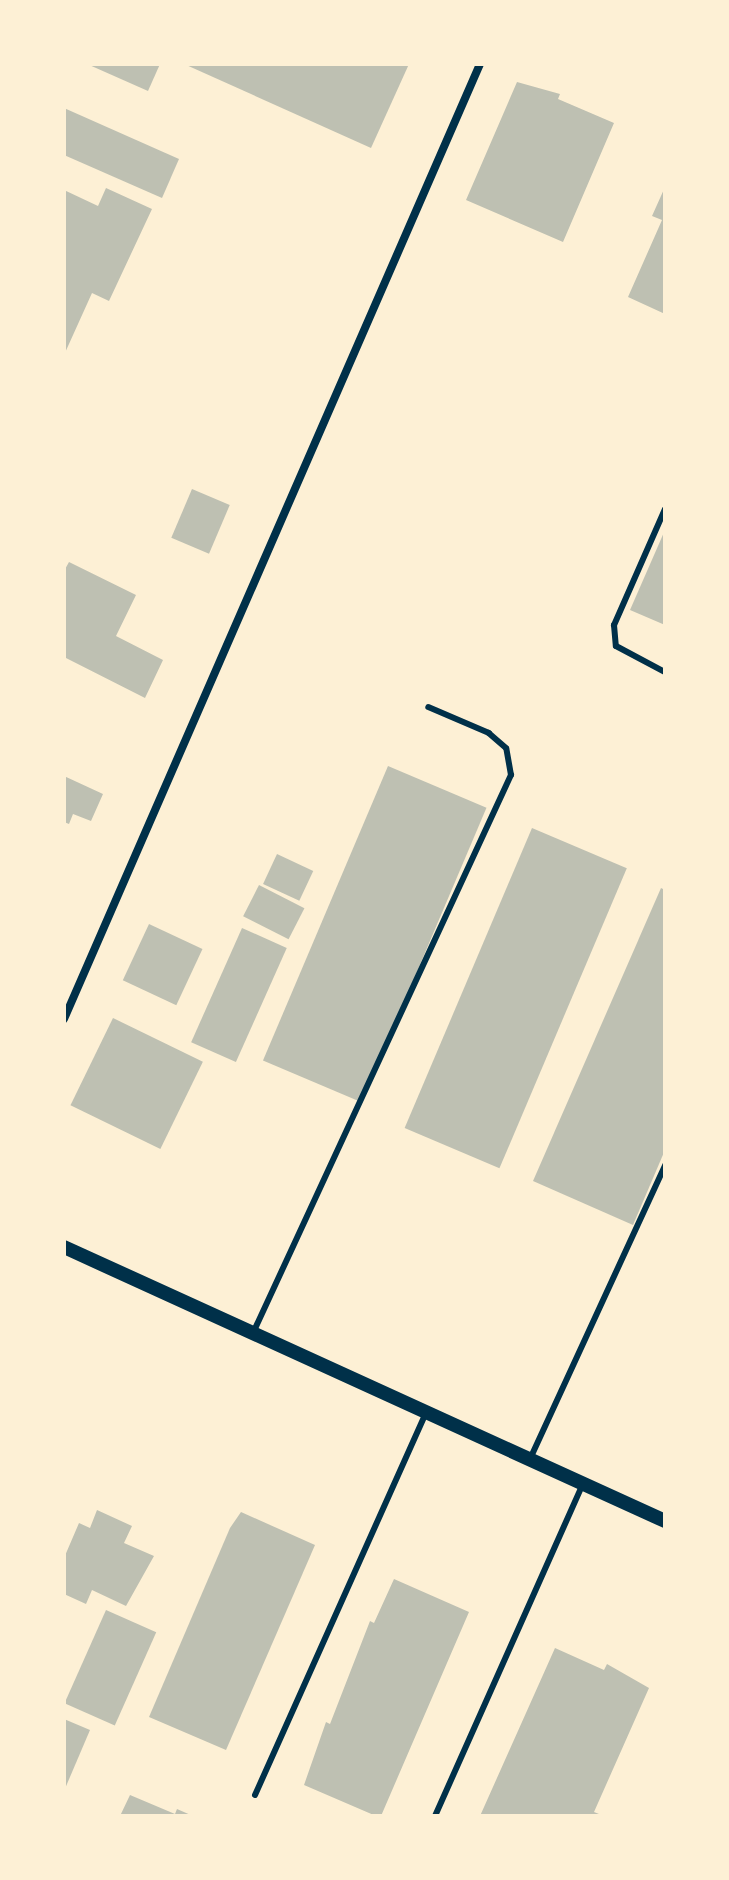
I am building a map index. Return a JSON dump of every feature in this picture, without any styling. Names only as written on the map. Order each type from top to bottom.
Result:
[{"type":"street","points":[[64,1019],[480,64]]},
{"type":"street","points":[[64,1247],[665,1521]]},
{"type":"lane","points":[[665,509],[614,625],[616,646],[665,672]]},
{"type":"lane","points":[[253,1333],[511,775],[506,748],[489,733],[428,707]]},
{"type":"lane","points":[[530,1459],[665,1165]]},
{"type":"lane","points":[[255,1795],[426,1413]]},
{"type":"lane","points":[[435,1816],[583,1484]]},
{"type":"building","points":[[87,64],[160,64],[148,91]]},
{"type":"building","points":[[184,64],[409,64],[371,148]]},
{"type":"building","points":[[517,82],[560,94],[558,99],[614,123],[563,242],[466,200]]},
{"type":"building","points":[[64,108],[179,159],[162,198],[64,155]]},
{"type":"building","points":[[665,187],[665,314],[628,297],[662,220],[652,216]]},
{"type":"building","points":[[106,188],[152,209],[109,301],[92,293],[64,355],[64,190],[98,206]]},
{"type":"building","points":[[192,489],[230,505],[209,554],[171,538]]},
{"type":"building","points":[[665,530],[665,625],[630,610]]},
{"type":"building","points":[[69,562],[136,595],[116,636],[163,660],[145,698],[64,657],[64,571]]},
{"type":"building","points":[[388,766],[486,808],[361,1102],[263,1061]]},
{"type":"building","points":[[64,776],[103,794],[91,821],[73,814],[69,824],[64,822]]},
{"type":"building","points":[[532,828],[627,868],[499,1168],[405,1128]]},
{"type":"building","points":[[277,854],[313,871],[299,901],[263,884]]},
{"type":"building","points":[[259,885],[304,908],[289,939],[243,916]]},
{"type":"building","points":[[661,888],[665,890],[665,1150],[633,1225],[533,1181]]},
{"type":"building","points":[[149,924],[202,949],[176,1005],[123,980]]},
{"type":"building","points":[[242,928],[287,948],[236,1062],[191,1042]]},
{"type":"building","points":[[113,1018],[203,1062],[160,1149],[70,1105]]},
{"type":"building","points":[[97,1510],[132,1526],[124,1543],[154,1556],[126,1606],[92,1590],[86,1604],[64,1594],[64,1558],[79,1523],[90,1528]]},
{"type":"building","points":[[241,1512],[315,1545],[226,1750],[149,1717],[230,1528]]},
{"type":"building","points":[[394,1579],[469,1612],[381,1816],[376,1816],[304,1785],[326,1722],[330,1724],[370,1621],[374,1623]]},
{"type":"building","points":[[106,1610],[156,1632],[115,1726],[65,1703]]},
{"type":"building","points":[[555,1648],[604,1670],[607,1664],[649,1688],[594,1812],[604,1816],[480,1816]]},
{"type":"building","points":[[64,1719],[90,1730],[64,1791]]},
{"type":"building","points":[[130,1795],[175,1814],[177,1809],[193,1816],[120,1816]]}]
